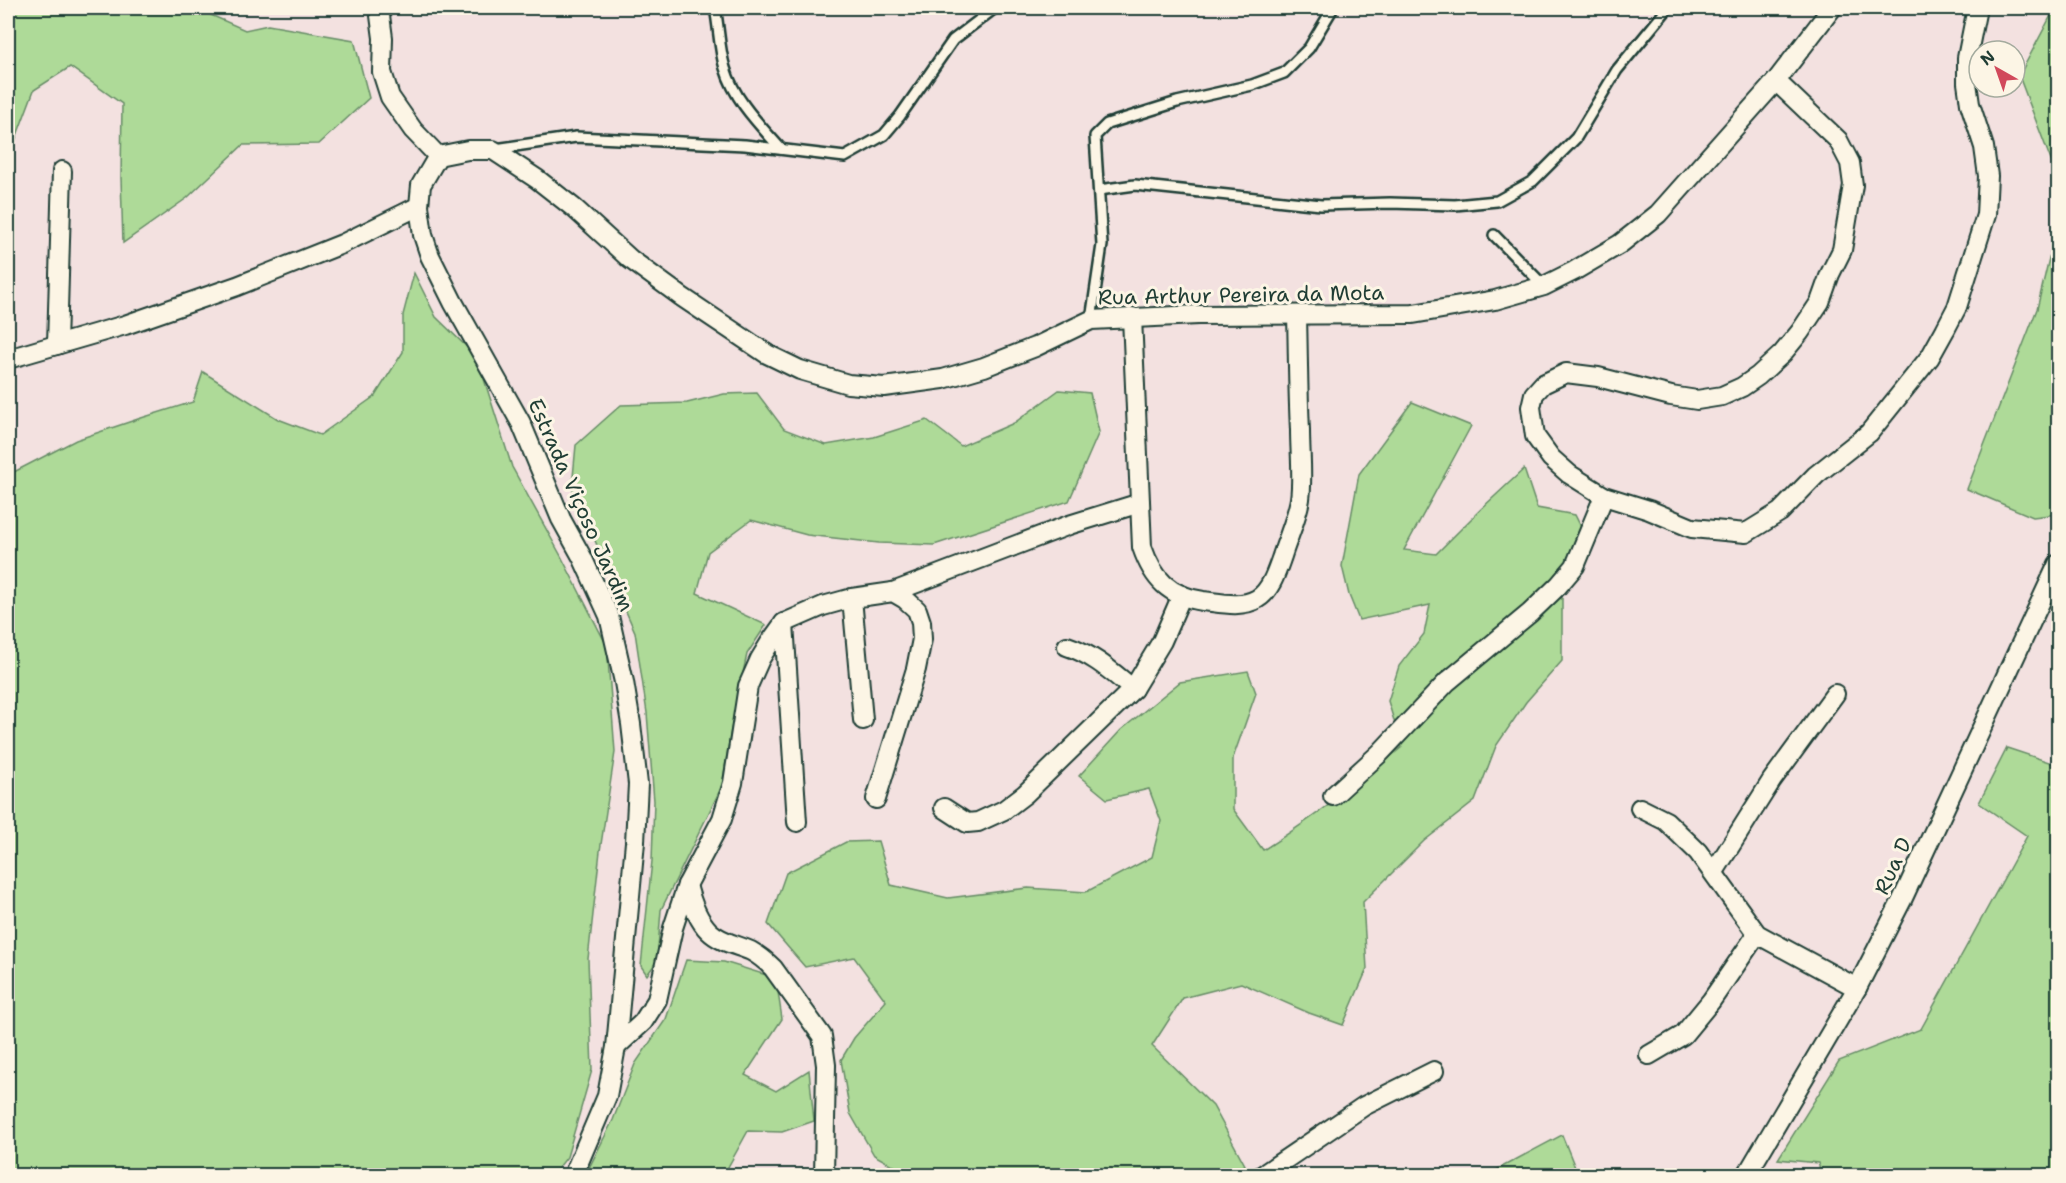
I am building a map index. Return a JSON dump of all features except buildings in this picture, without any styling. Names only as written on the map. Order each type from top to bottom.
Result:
[{"type":"street","points":[[379,8],[383,38],[382,72],[390,97],[413,130],[438,156],[468,150],[493,150]]},
{"type":"street","name":"Rua Arthur Pereira da Mota","points":[[493,150],[547,186],[630,259],[766,354],[800,370],[848,384],[884,387],[943,379],[984,367],[1035,348],[1091,320],[1132,317],[1426,313],[1495,300],[1544,286],[1574,272],[1620,243],[1658,214],[1776,81],[1832,8]]},
{"type":"street","points":[[1776,81],[1838,140],[1850,163],[1853,185],[1842,250],[1820,302],[1800,332],[1782,354],[1758,376],[1722,396],[1697,400],[1671,396],[1598,377],[1566,373],[1543,384],[1534,394],[1531,407],[1535,436],[1551,458],[1569,474],[1605,496],[1649,510],[1692,528],[1746,533],[1780,512],[1816,475],[1869,434],[1930,357],[1957,308],[1986,215],[1988,176],[1967,83],[1967,58],[1977,8]]},
{"type":"street","name":"Estrada Viçoso Jardim","points":[[438,156],[421,186],[419,206],[423,235],[430,256],[453,302],[522,423],[561,519],[582,557],[609,616],[624,682],[638,784],[635,842],[616,1047],[607,1096],[573,1176]]},
{"type":"street","points":[[57,345],[62,171]]},
{"type":"street","points":[[8,359],[134,322],[237,286],[342,244],[419,206]]},
{"type":"street","points":[[1132,317],[1142,547],[1148,566],[1156,578],[1182,595],[1195,600],[1246,604],[1259,598],[1267,590],[1275,574],[1300,499],[1297,315]]},
{"type":"street","points":[[1333,796],[1380,753],[1447,682],[1530,613],[1558,586],[1575,566],[1605,496]]},
{"type":"street","points":[[616,1047],[642,1022],[657,1000],[673,928],[687,885],[722,819],[730,792],[748,686],[760,658],[784,623],[823,606],[852,598],[893,592],[1059,529],[1140,503]]},
{"type":"street","name":"Rua D","points":[[1746,1176],[1857,988],[1902,900],[2058,564]]},
{"type":"street","points":[[876,799],[916,669],[922,639],[921,622],[917,610],[893,592]]},
{"type":"street","points":[[944,808],[967,823],[990,818],[1004,810],[1046,774],[1132,689],[1162,641],[1182,595]]},
{"type":"street","points":[[852,598],[863,720]]},
{"type":"street","points":[[784,623],[797,822]]},
{"type":"street","points":[[1067,646],[1083,651],[1097,660],[1132,689]]},
{"type":"street","points":[[1714,872],[1772,780],[1835,694]]},
{"type":"street","points":[[1640,808],[1666,821],[1698,852],[1757,934],[1857,988]]},
{"type":"street","points":[[687,885],[692,903],[707,930],[715,936],[751,951],[769,964],[822,1036],[826,1065],[824,1176]]},
{"type":"street","points":[[1649,1055],[1683,1035],[1711,1001],[1757,934]]},
{"type":"street","points":[[1261,1176],[1364,1106],[1434,1071]]},
{"type":"lane","points":[[715,8],[725,68],[734,89],[746,109],[781,149]]},
{"type":"lane","points":[[493,150],[576,137],[745,145],[845,158],[884,135],[953,40],[995,8]]},
{"type":"lane","points":[[1091,320],[1102,245],[1095,136],[1107,124],[1284,73],[1310,48],[1333,8]]},
{"type":"lane","points":[[1099,190],[1147,186],[1321,205],[1390,203],[1455,205],[1497,201],[1533,181],[1576,138],[1617,70],[1668,8]]},
{"type":"lane","points":[[1494,235],[1544,286]]},
{"type":"green space","points":[[8,8],[195,8],[245,30],[268,25],[354,40],[369,98],[319,144],[243,145],[187,198],[123,243],[122,104],[70,67],[34,90],[13,146],[8,152]]},
{"type":"green space","points":[[2055,8],[2058,8],[2058,179],[2027,97],[2027,61]]},
{"type":"green space","points":[[2058,220],[2058,514],[2033,517],[1967,489],[2037,309]]},
{"type":"green space","points":[[414,273],[436,317],[477,357],[512,467],[607,646],[615,752],[600,851],[588,959],[592,1070],[567,1157],[552,1176],[8,1176],[8,475],[76,440],[193,402],[203,372],[278,419],[320,435],[375,396],[403,352],[403,315]]},
{"type":"green space","points":[[1059,390],[1090,393],[1099,432],[1069,501],[934,545],[879,543],[807,535],[751,520],[708,552],[697,593],[766,625],[747,654],[722,786],[661,910],[657,961],[647,975],[641,966],[652,861],[654,801],[647,713],[635,632],[572,488],[576,445],[621,405],[687,403],[724,394],[757,393],[784,429],[826,445],[874,437],[927,420],[961,446],[1014,423]]},
{"type":"green space","points":[[1412,402],[1471,426],[1404,550],[1436,554],[1524,469],[1537,508],[1575,515],[1584,533],[1562,584],[1562,661],[1526,702],[1496,746],[1475,801],[1424,841],[1363,902],[1367,969],[1343,1025],[1309,1013],[1241,983],[1183,998],[1152,1046],[1213,1106],[1245,1165],[1228,1175],[910,1175],[874,1155],[850,1113],[841,1060],[854,1038],[886,1001],[854,957],[805,967],[768,924],[786,873],[846,842],[878,841],[891,885],[948,898],[1028,888],[1086,892],[1152,857],[1161,821],[1149,789],[1107,799],[1079,776],[1121,730],[1180,682],[1248,671],[1256,693],[1233,758],[1233,809],[1263,850],[1334,801],[1402,747],[1388,701],[1399,666],[1424,634],[1430,605],[1359,620],[1349,595],[1342,566],[1359,474]]},
{"type":"green space","points":[[2007,748],[2058,765],[2058,1175],[1822,1175],[1818,1163],[1778,1159],[1839,1061],[1921,1029],[2027,836],[1979,803]]},
{"type":"green space","points":[[686,960],[724,962],[776,978],[782,1019],[745,1075],[776,1091],[809,1070],[814,1121],[782,1132],[748,1131],[728,1167],[731,1175],[585,1176],[613,1120],[635,1064],[666,1019]]},
{"type":"green space","points":[[1562,1135],[1578,1175],[1487,1175]]}]
